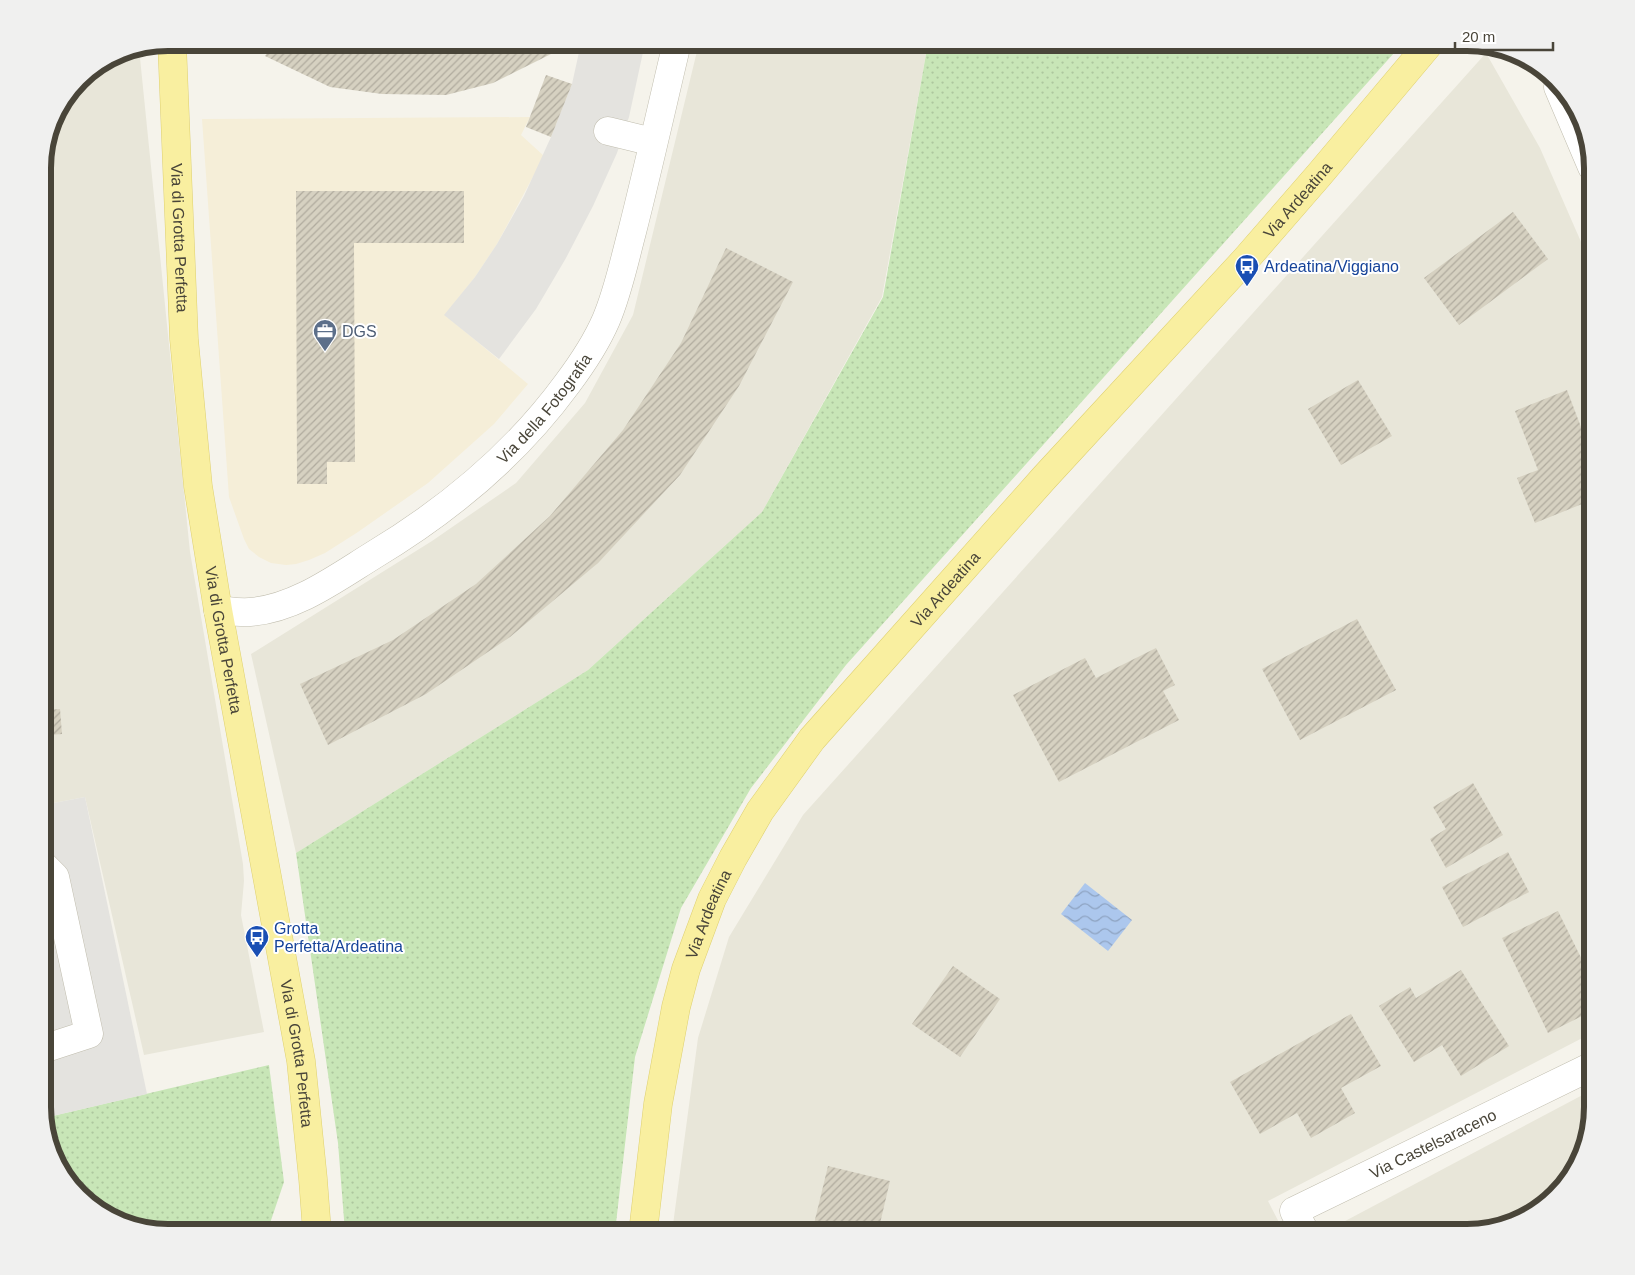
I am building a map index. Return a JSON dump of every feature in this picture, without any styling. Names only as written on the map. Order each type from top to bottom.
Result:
[{"type":"main road","name":"Via Ardeatina","points":[[644,1224],[658,1104],[676,1007],[686,969],[712,899],[760,811],[812,739],[1044,478],[1246,258],[1319,175],[1422,51]]},
{"type":"main road","name":"Via di Grotta Perfetta","points":[[172,52],[184,339],[198,486],[218,610],[301,1061],[316,1224]]},
{"type":"street","name":"Via della Fotografia","points":[[218,610],[238,613],[262,610],[288,603],[330,581],[404,537],[448,504],[501,459],[538,421],[585,359],[614,300],[642,195],[675,52]]},
{"type":"street","points":[[1567,109],[1580,139]]},
{"type":"street","points":[[608,131],[653,142]]},
{"type":"street","points":[[52,874],[55,877],[89,1034],[52,1046]]},
{"type":"street","name":"Via Castelsaraceno","points":[[1301,1224],[1294,1211],[1584,1070]]},
{"type":"shaded area","points":[[926,51],[882,297],[762,512],[588,670],[296,853],[251,654],[432,541],[516,483],[585,403],[633,315],[697,52]]},
{"type":"shaded area","points":[[579,52],[643,52],[629,117],[617,153],[593,206],[566,258],[536,309],[499,359],[444,315],[475,277],[497,244],[524,196],[551,137],[572,84]]},
{"type":"shaded area","points":[[1486,53],[1540,148],[1584,249],[1584,1037],[1268,1201],[1280,1224],[673,1224],[698,1038],[729,937],[803,815]]},
{"type":"shaded area","points":[[140,55],[190,552],[243,864],[244,881],[241,915],[264,1032],[144,1055],[85,797],[52,803],[52,153],[55,138],[63,117],[80,91],[103,71],[117,63]]},
{"type":"shaded area","points":[[530,117],[521,135],[544,156],[497,244],[475,277],[445,315],[528,384],[494,424],[428,483],[358,532],[325,553],[296,564],[271,563],[259,557],[249,549],[244,539],[229,497],[202,119]]},
{"type":"shaded area","points":[[85,797],[147,1094],[52,1116],[52,1114],[52,803]]},
{"type":"shaded area","points":[[1584,1094],[1583,1122],[1580,1137],[1568,1165],[1560,1178],[1538,1200],[1518,1212],[1504,1218],[1482,1223],[1340,1224]]},
{"type":"green space","points":[[927,51],[1396,51],[846,665],[751,788],[681,908],[635,1057],[616,1224],[344,1224],[338,1143],[296,853],[588,670],[762,512],[883,297]]},
{"type":"green space","points":[[269,1065],[284,1182],[270,1224],[153,1223],[131,1218],[117,1212],[97,1200],[75,1178],[57,1144],[52,1116]]},
{"type":"water","points":[[1085,883],[1132,920],[1108,951],[1061,914]]},
{"type":"building","points":[[268,52],[555,52],[493,83],[446,95],[382,94],[330,87],[265,56]]},
{"type":"building","points":[[546,75],[572,84],[551,137],[526,127]]},
{"type":"building","name":"DGS","points":[[296,191],[464,191],[464,243],[354,243],[355,462],[327,462],[327,484],[297,484]]},
{"type":"building","points":[[1513,212],[1548,259],[1459,325],[1424,278]]},
{"type":"building","points":[[726,248],[793,282],[739,386],[680,475],[598,563],[510,637],[426,694],[328,745],[300,684],[393,640],[476,584],[550,516],[623,430],[681,343]]},
{"type":"building","points":[[1358,380],[1392,436],[1341,465],[1308,409]]},
{"type":"building","points":[[1567,390],[1584,435],[1584,503],[1535,523],[1517,478],[1538,470],[1515,411]]},
{"type":"building","points":[[1357,619],[1396,690],[1300,740],[1262,669]]},
{"type":"building","points":[[1156,648],[1175,685],[1163,691],[1179,720],[1059,782],[1013,695],[1085,658],[1096,678]]},
{"type":"building","points":[[60,709],[62,734],[52,735],[52,710]]},
{"type":"building","points":[[1473,783],[1503,835],[1446,868],[1430,839],[1446,829],[1433,807]]},
{"type":"building","points":[[1508,852],[1529,892],[1463,927],[1442,887]]},
{"type":"building","points":[[1558,911],[1584,964],[1584,1015],[1548,1033],[1502,938]]},
{"type":"building","points":[[953,966],[1000,999],[960,1057],[912,1024]]},
{"type":"building","points":[[1461,970],[1509,1046],[1461,1076],[1442,1045],[1414,1062],[1379,1006],[1410,987],[1416,998]]},
{"type":"building","points":[[1351,1014],[1381,1066],[1341,1088],[1355,1113],[1311,1138],[1297,1113],[1260,1134],[1230,1082]]},
{"type":"building","points":[[828,1166],[890,1181],[880,1224],[814,1224]]},
{"type":"place","name":"Ardeatina/Viggiano","points":[[1247,287]]},
{"type":"place","name":"DGS","points":[[325,352]]},
{"type":"place","name":"Grotta Perfetta/Ardeatina","points":[[257,958]]}]
